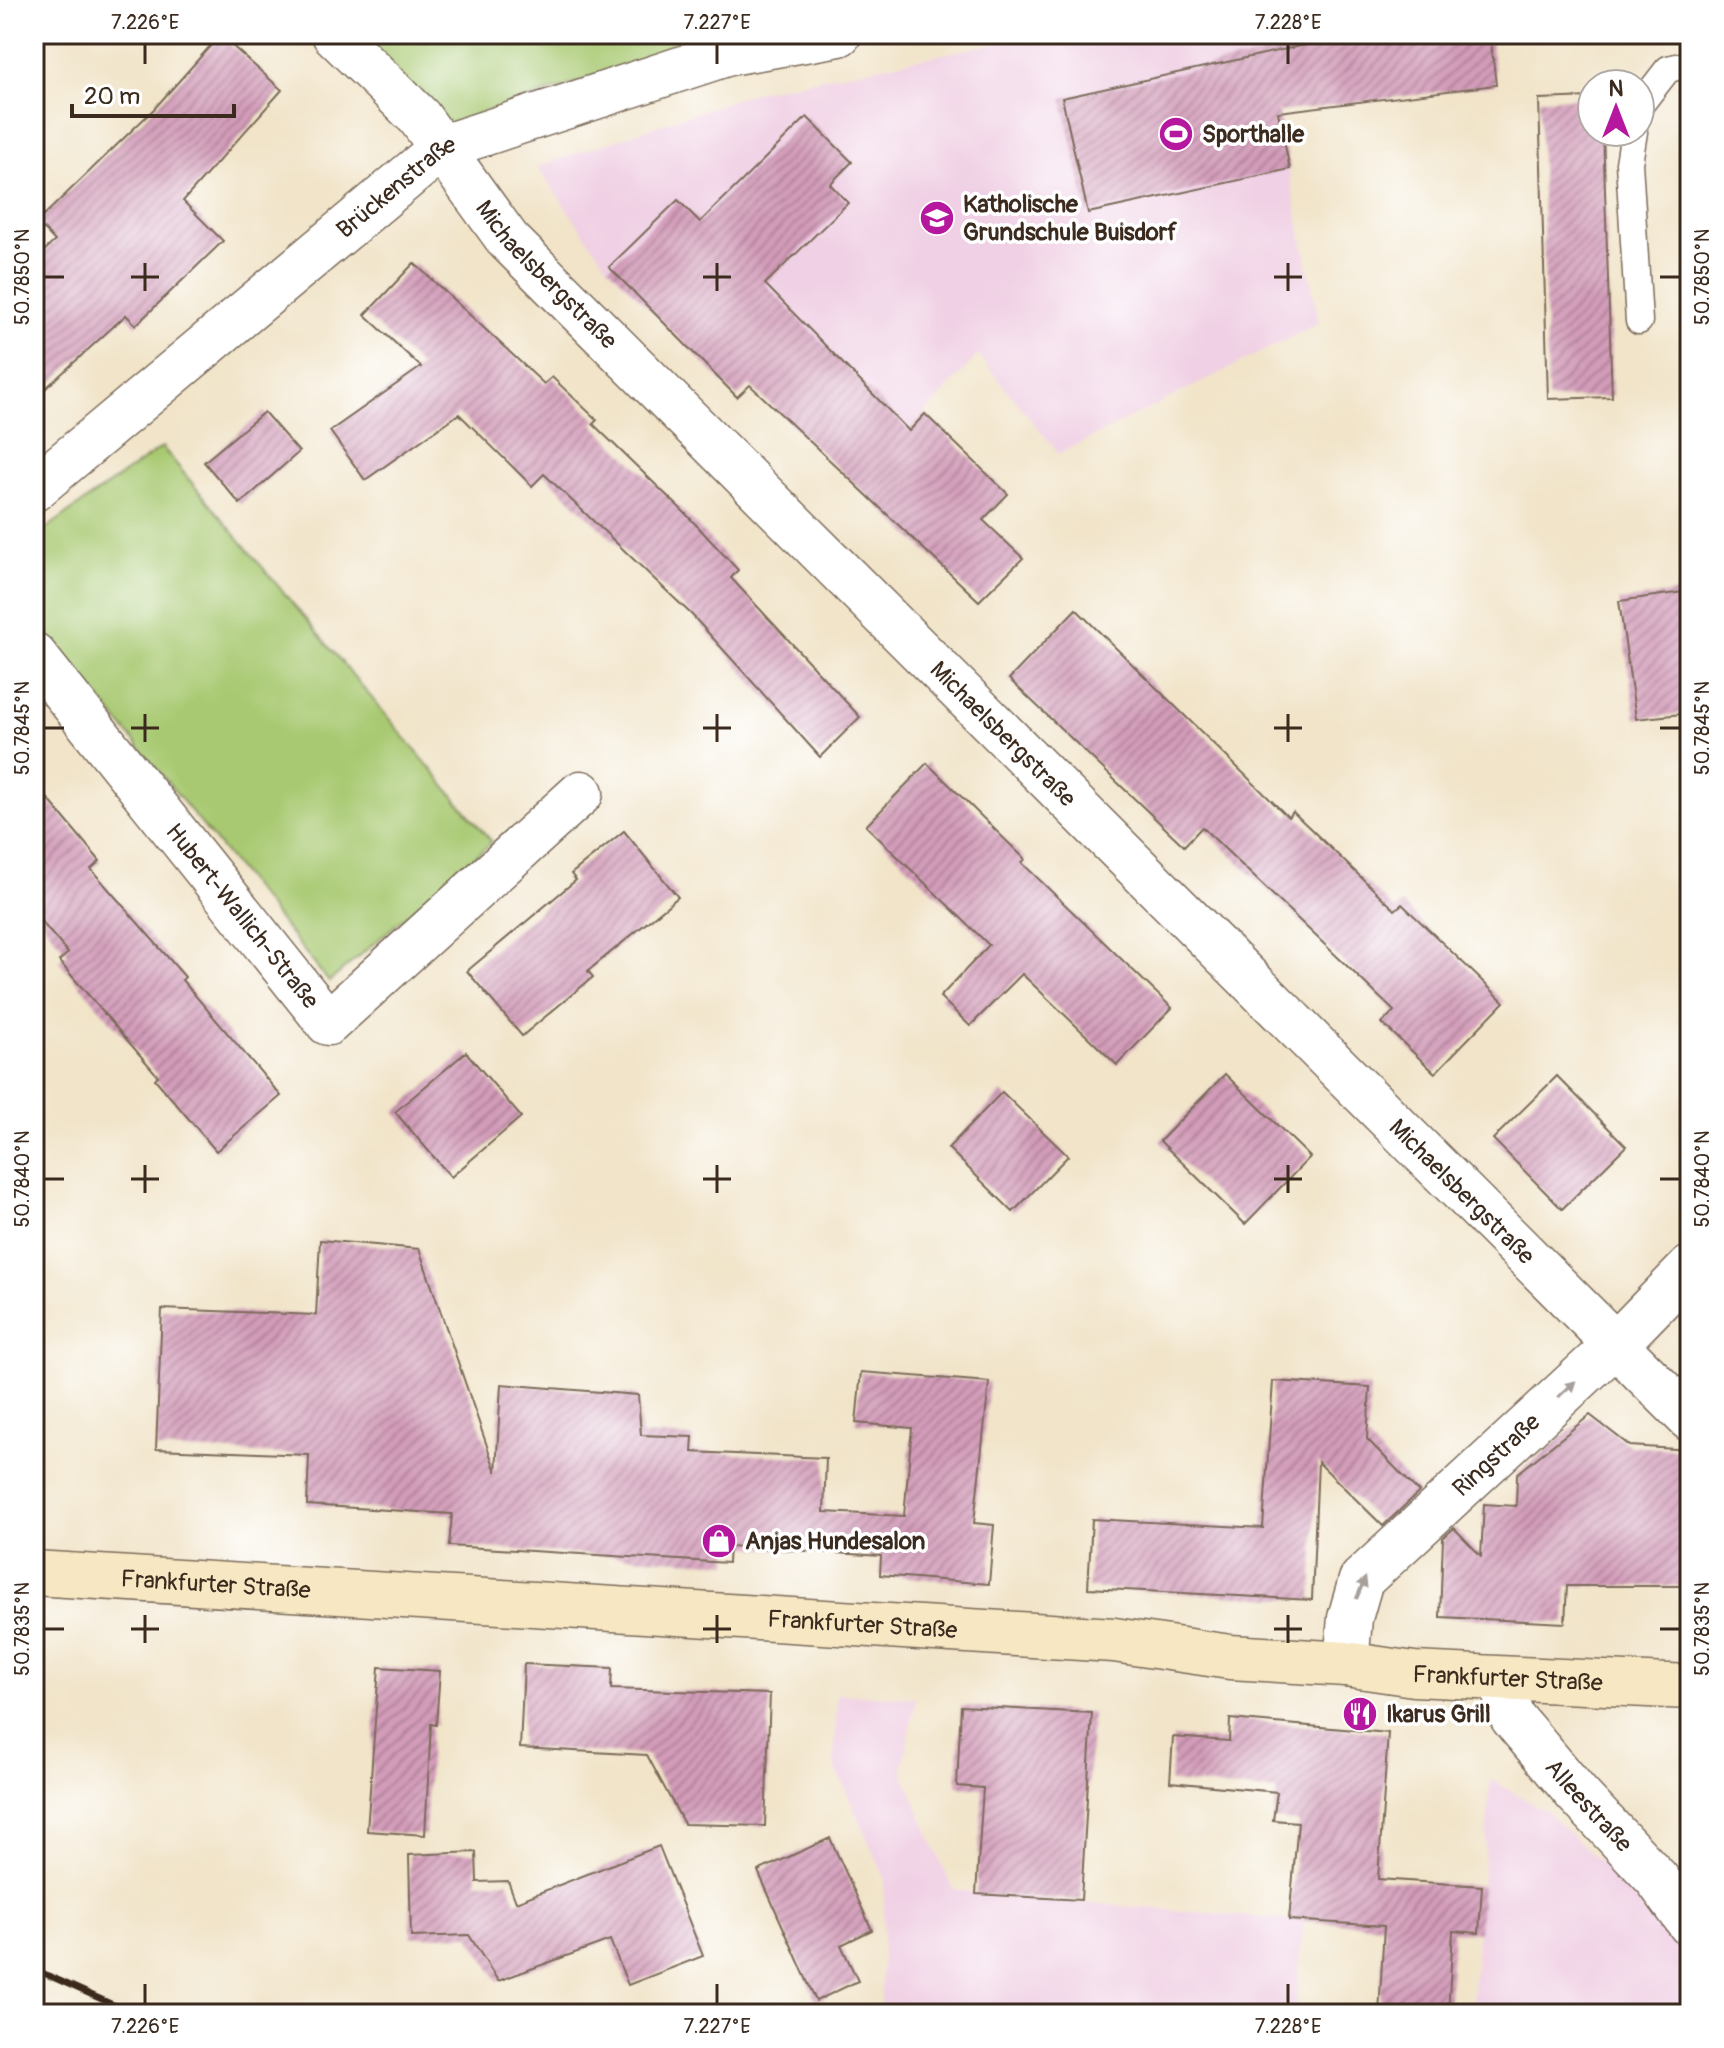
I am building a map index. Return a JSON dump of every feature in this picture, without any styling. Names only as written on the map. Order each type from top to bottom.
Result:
[{"type":"main road","name":"Frankfurter Straße","points":[[34,1573],[1114,1640],[1230,1657],[1346,1664],[1414,1674],[1690,1687]]},
{"type":"street","name":"Michaelsbergstraße","points":[[334,34],[419,117],[508,240],[1690,1419]]},
{"type":"street","name":"Brückenstraße","points":[[34,489],[443,147],[729,53],[839,34]]},
{"type":"street","name":"Hubert-Wallich-Straße","points":[[34,655],[328,1023],[581,793]]},
{"type":"street","name":"Ringstraße","points":[[1346,1664],[1350,1618],[1361,1580],[1616,1344],[1690,1268]]},
{"type":"street","name":"Alleestraße","points":[[1500,1680],[1512,1717],[1577,1794],[1657,1879],[1690,1924]]},
{"type":"lane","points":[[1656,84],[1668,69],[1690,64]]},
{"type":"lane","points":[[1631,148],[1629,163],[1639,321]]},
{"type":"shaded area","name":"Katholische Grundschule Buisdorf","points":[[1043,34],[1261,34],[1319,323],[1059,454],[978,355],[857,486],[751,385],[737,397],[609,268],[537,167],[759,91]]},
{"type":"shaded area","points":[[837,1694],[916,1698],[902,1770],[952,1888],[976,1894],[1304,1921],[1294,2014],[875,2014],[880,2011],[885,1878],[834,1764]]},
{"type":"shaded area","points":[[1491,1779],[1548,1813],[1684,1942],[1690,1959],[1690,2014],[1471,2014]]},
{"type":"green space","points":[[342,34],[731,34],[444,125]]},
{"type":"green space","points":[[162,447],[492,842],[329,982],[34,617],[34,537]]},
{"type":"building","name":"Sporthalle","points":[[1304,34],[1490,34],[1496,85],[1278,112],[1290,169],[1088,213],[1062,98],[1305,45]]},
{"type":"building","points":[[220,35],[282,90],[183,201],[223,241],[136,325],[126,315],[34,399],[34,260],[55,241],[37,222],[154,109]]},
{"type":"building","points":[[1576,98],[1576,148],[1604,148],[1612,397],[1548,399],[1539,99]]},
{"type":"building","points":[[807,117],[852,162],[830,184],[848,203],[765,284],[909,431],[925,414],[1008,494],[983,520],[1023,558],[979,601],[750,385],[737,397],[609,267],[678,200],[700,222]]},
{"type":"building","points":[[414,263],[544,384],[552,377],[597,420],[593,424],[686,514],[738,570],[731,578],[860,717],[820,757],[692,615],[544,474],[532,486],[459,414],[365,480],[330,431],[421,367],[365,315]]},
{"type":"building","points":[[264,412],[299,452],[240,504],[204,462]]},
{"type":"building","points":[[1690,591],[1690,713],[1636,719],[1619,601]]},
{"type":"building","points":[[1076,609],[1288,817],[1293,812],[1395,910],[1402,904],[1504,1002],[1435,1073],[1382,1023],[1394,1011],[1202,827],[1184,846],[1009,679]]},
{"type":"building","points":[[927,763],[1025,859],[1022,863],[1172,1008],[1117,1065],[1022,974],[970,1026],[940,997],[989,945],[866,826]]},
{"type":"building","points":[[34,782],[100,861],[91,869],[185,977],[182,980],[281,1096],[216,1151],[155,1079],[158,1076],[59,961],[68,953],[34,913]]},
{"type":"building","points":[[624,831],[678,897],[588,971],[593,977],[522,1036],[467,971],[576,880],[571,874]]},
{"type":"building","points":[[466,1052],[521,1117],[451,1177],[395,1112]]},
{"type":"building","points":[[1225,1074],[1310,1157],[1245,1224],[1160,1141]]},
{"type":"building","points":[[1557,1076],[1626,1146],[1562,1209],[1493,1139]]},
{"type":"building","points":[[1002,1092],[1068,1156],[1013,1212],[948,1148]]},
{"type":"building","points":[[320,1240],[419,1249],[496,1472],[501,1384],[638,1395],[641,1435],[693,1437],[692,1452],[826,1458],[824,1512],[904,1516],[912,1428],[856,1423],[861,1372],[989,1382],[974,1523],[994,1525],[989,1584],[880,1575],[881,1556],[729,1546],[728,1563],[449,1546],[452,1514],[307,1505],[309,1455],[156,1449],[162,1309],[316,1315]]},
{"type":"building","points":[[1273,1381],[1370,1387],[1367,1439],[1419,1492],[1383,1526],[1318,1462],[1312,1600],[1088,1588],[1092,1519],[1263,1528]]},
{"type":"building","points":[[1590,1415],[1630,1446],[1690,1450],[1690,1586],[1567,1586],[1565,1623],[1440,1617],[1443,1538],[1454,1528],[1481,1556],[1484,1504],[1516,1506],[1517,1474]]},
{"type":"building","points":[[524,1664],[612,1668],[611,1689],[770,1694],[765,1826],[684,1824],[647,1755],[520,1748]]},
{"type":"building","points":[[379,1667],[440,1671],[436,1725],[431,1724],[425,1835],[367,1831]]},
{"type":"building","points":[[961,1706],[1092,1713],[1081,1900],[976,1894],[983,1788],[957,1786]]},
{"type":"building","points":[[1230,1719],[1388,1733],[1378,1879],[1482,1886],[1479,1933],[1453,1931],[1448,2014],[1379,2014],[1384,1926],[1289,1920],[1298,1822],[1273,1820],[1277,1792],[1170,1782],[1173,1737],[1229,1741]]},
{"type":"building","points":[[830,1838],[872,1930],[841,1945],[858,1981],[816,2001],[758,1871]]},
{"type":"building","points":[[659,1846],[703,1956],[628,1985],[610,1940],[498,1981],[469,1935],[411,1937],[409,1855],[476,1852],[477,1882],[508,1881],[516,1902]]},
{"type":"railway","points":[[34,1969],[134,2014]]},
{"type":"railway","points":[[34,2005],[54,2014]]},
{"type":"place","name":"Sporthalle","points":[[1176,134]]},
{"type":"place","name":"Katholische Grundschule Buisdorf","points":[[937,218]]},
{"type":"place","name":"Anjas Hundesalon","points":[[719,1541]]},
{"type":"place","name":"Ikarus Grill","points":[[1360,1714]]}]
